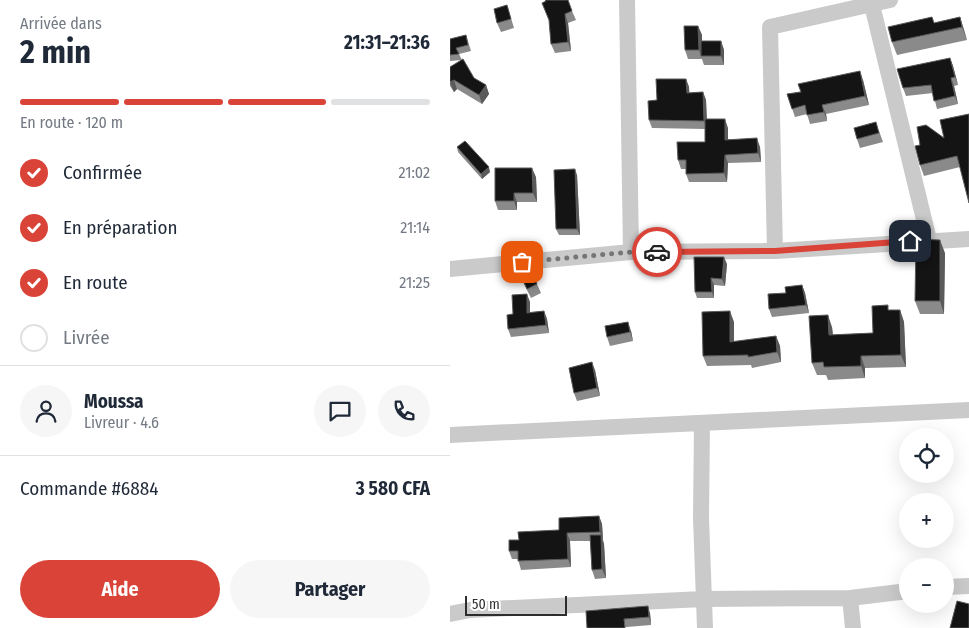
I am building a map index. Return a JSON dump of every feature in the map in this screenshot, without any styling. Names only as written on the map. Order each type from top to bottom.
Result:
[{"type":"street","points":[[627,0],[631,252]]},
{"type":"street","points":[[775,251],[770,28],[890,0]]},
{"type":"street","points":[[872,5],[929,240]]},
{"type":"street","points":[[450,269],[631,252],[775,251],[969,239]]},
{"type":"street","points":[[450,435],[969,410]]},
{"type":"street","points":[[702,423],[701,518],[705,628]]},
{"type":"street","points":[[954,587],[969,586]]},
{"type":"street","points":[[450,614],[470,610],[703,599],[850,598],[899,592]]},
{"type":"street","points":[[850,598],[853,628]]},
{"type":"building","points":[[545,0],[568,0],[572,11],[565,14],[568,42],[551,44],[549,20],[542,3]]},
{"type":"building","points":[[507,5],[511,19],[497,23],[494,9]]},
{"type":"building","points":[[932,17],[934,23],[960,17],[962,27],[892,42],[888,27]]},
{"type":"building","points":[[684,26],[698,26],[699,50],[685,50]]},
{"type":"building","points":[[466,35],[468,45],[456,48],[459,54],[450,55],[450,39]]},
{"type":"building","points":[[701,41],[721,41],[721,56],[701,56]]},
{"type":"building","points":[[950,58],[955,77],[951,78],[955,96],[934,101],[931,85],[903,88],[897,69]]},
{"type":"building","points":[[463,59],[474,78],[486,85],[479,95],[454,80],[450,82],[450,67]]},
{"type":"building","points":[[860,71],[865,96],[822,105],[824,112],[807,115],[805,105],[792,109],[787,94],[801,92],[798,84]]},
{"type":"building","points":[[656,79],[686,79],[687,93],[703,92],[704,121],[649,120],[648,101],[657,100]]},
{"type":"building","points":[[969,114],[969,203],[957,156],[920,165],[915,146],[920,145],[917,127],[926,125],[944,138],[940,120]]},
{"type":"building","points":[[705,119],[725,119],[725,140],[757,138],[758,153],[725,155],[724,173],[686,174],[686,160],[678,160],[677,142],[705,142]]},
{"type":"building","points":[[876,122],[879,133],[857,139],[854,128]]},
{"type":"building","points":[[465,141],[489,167],[481,174],[457,147]]},
{"type":"building","points":[[495,168],[532,168],[533,193],[514,193],[514,201],[495,201]]},
{"type":"building","points":[[575,169],[577,229],[556,229],[554,170]]},
{"type":"building","points":[[916,239],[940,240],[940,301],[915,301]]},
{"type":"building","points":[[694,257],[724,257],[722,279],[711,278],[712,292],[695,292]]},
{"type":"building","points":[[528,264],[537,284],[527,289],[518,269]]},
{"type":"building","points":[[802,285],[806,305],[769,309],[768,294],[786,293],[785,287]]},
{"type":"building","points":[[527,294],[527,313],[544,311],[546,325],[508,329],[507,315],[513,314],[512,295]]},
{"type":"building","points":[[888,305],[888,310],[900,310],[901,355],[861,356],[861,366],[824,367],[823,362],[812,363],[809,316],[828,315],[829,335],[873,333],[872,306]]},
{"type":"building","points":[[730,311],[730,342],[776,336],[777,352],[748,357],[748,355],[703,356],[702,312]]},
{"type":"building","points":[[628,322],[630,332],[607,337],[605,326]]},
{"type":"building","points":[[592,362],[597,388],[574,393],[569,368]]},
{"type":"building","points":[[599,516],[600,532],[567,533],[568,559],[518,561],[518,551],[509,551],[509,540],[519,540],[518,532],[559,530],[559,518]]},
{"type":"building","points":[[590,535],[601,535],[602,569],[592,570]]},
{"type":"building","points":[[957,601],[969,604],[969,628],[950,628]]},
{"type":"building","points":[[648,606],[649,617],[624,619],[625,628],[587,628],[586,611]]},
{"type":"way so far","points":[[522,262],[631,252],[657,252]]},
{"type":"route","points":[[657,252],[775,251],[910,241]]}]
